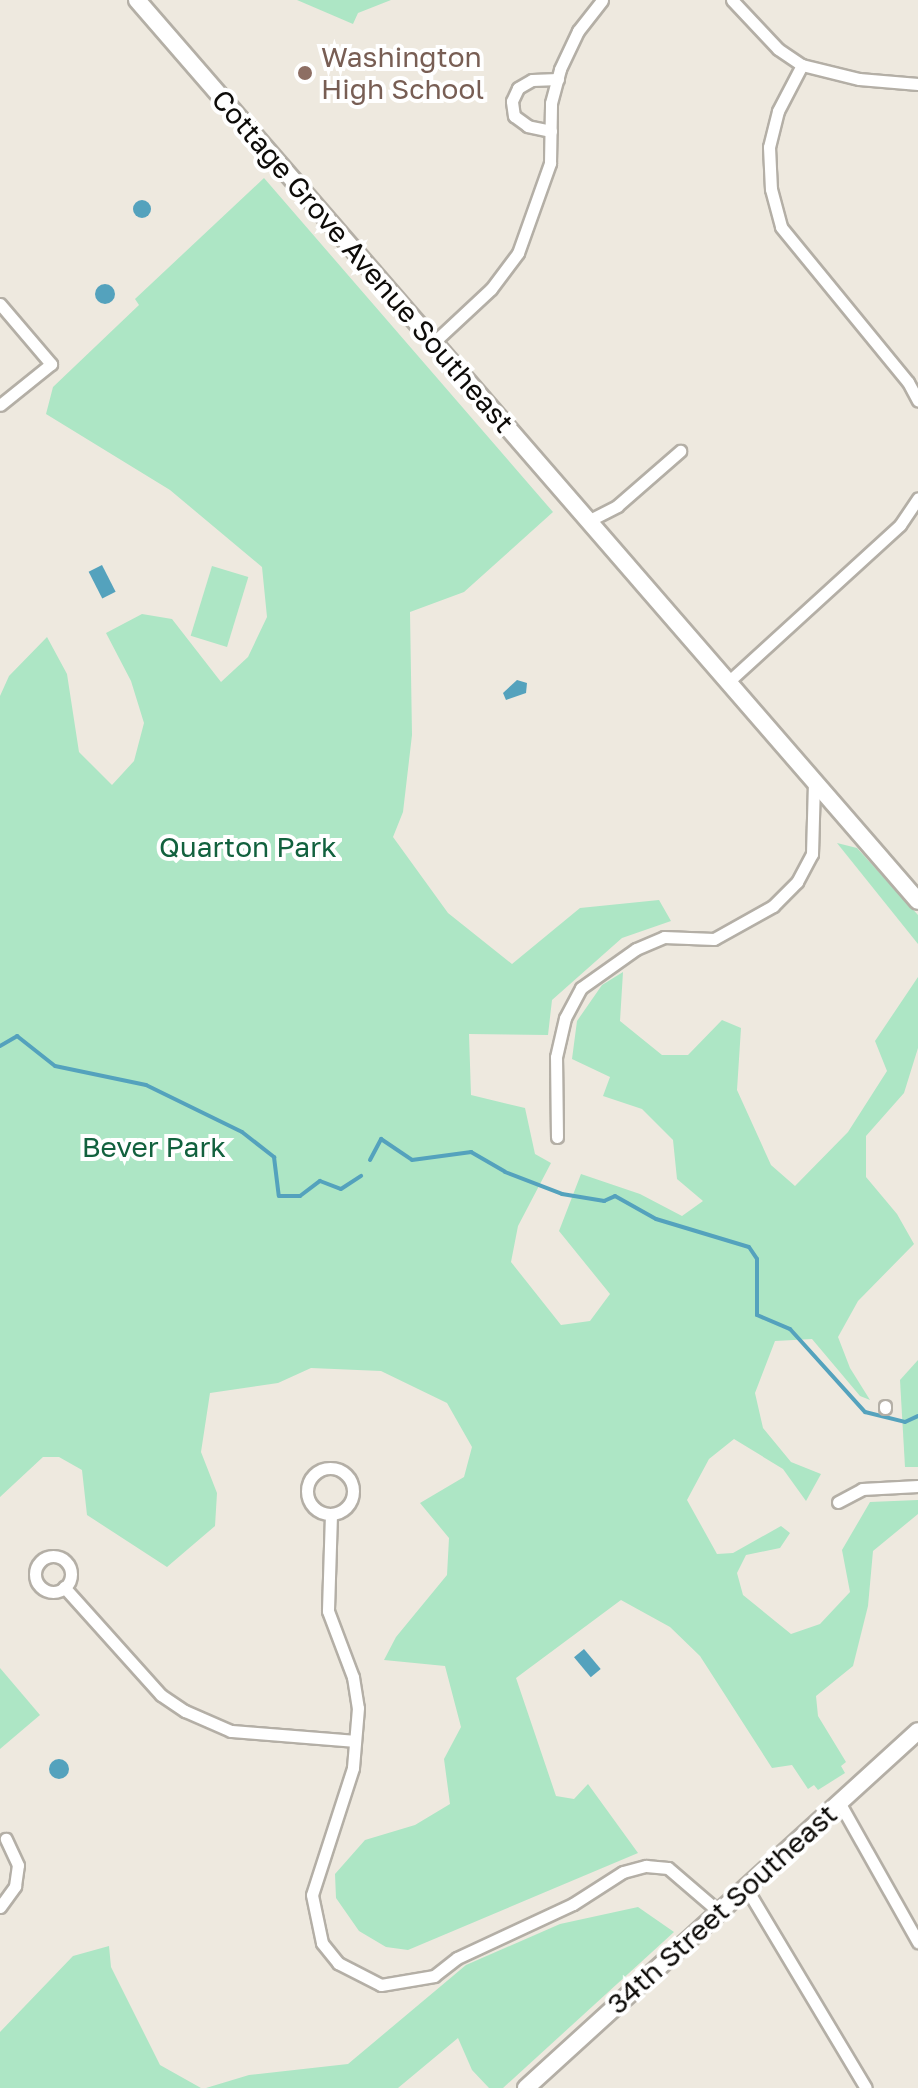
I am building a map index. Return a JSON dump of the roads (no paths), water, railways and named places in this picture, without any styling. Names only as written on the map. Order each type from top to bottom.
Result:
[{"type":"main road","name":"Cottage Grove Avenue Southeast","points":[[137,0],[918,901]]},
{"type":"main road","name":"34th Street Southeast","points":[[526,2088],[918,1731]]},
{"type":"street","points":[[433,343],[491,289],[518,253],[539,204],[550,163],[558,79],[578,31],[602,0]]},
{"type":"street","points":[[732,0],[778,49],[802,65],[859,79],[918,84]]},
{"type":"street","points":[[802,65],[778,111],[769,147],[771,189],[781,227],[908,382],[918,401]]},
{"type":"street","points":[[551,131],[528,126],[514,116],[512,101],[518,88],[532,80],[558,79]]},
{"type":"street","points":[[0,304],[51,364],[0,405]]},
{"type":"street","points":[[588,521],[634,492],[680,451]]},
{"type":"street","points":[[727,683],[900,525],[918,498]]},
{"type":"street","points":[[557,1137],[556,1057],[565,1018],[581,988],[636,949],[664,937],[714,939],[773,906],[797,882],[812,854],[814,781]]},
{"type":"street","points":[[330,1468],[345,1473],[353,1495],[346,1508],[331,1514],[312,1505],[307,1491],[316,1472],[330,1468]]},
{"type":"street","points":[[838,1502],[862,1489],[918,1486]]},
{"type":"street","points":[[331,1514],[328,1611],[353,1677],[358,1708],[348,1788],[312,1895],[322,1943],[338,1963],[359,1977],[381,1985],[434,1976],[469,1952],[573,1904],[623,1872],[646,1866],[668,1868],[718,1911]]},
{"type":"street","points":[[64,1587],[145,1679],[185,1711],[231,1731],[354,1741]]},
{"type":"street","points":[[839,1802],[918,1942]]},
{"type":"street","points":[[0,1907],[15,1886],[18,1865],[6,1839]]},
{"type":"street","points":[[745,1886],[866,2088]]},
{"type":"water","points":[[138,200],[146,200],[151,209],[149,216],[138,218],[133,213],[133,205]]},
{"type":"water","points":[[101,284],[109,284],[115,294],[109,304],[101,304],[95,298],[95,290]]},
{"type":"water","points":[[102,565],[116,592],[102,599],[89,572]]},
{"type":"water","points":[[517,680],[527,683],[526,693],[506,700],[503,693]]},
{"type":"water","points":[[584,1649],[601,1669],[591,1677],[574,1657]]},
{"type":"water","points":[[55,1759],[63,1759],[69,1769],[63,1779],[55,1779],[49,1773],[49,1765]]},
{"type":"waterway","points":[[0,1046],[17,1036],[55,1066],[146,1085],[242,1132],[274,1157],[279,1196],[300,1196],[320,1181],[341,1189],[361,1176]]},
{"type":"waterway","points":[[370,1160],[381,1139],[412,1160],[471,1152],[505,1172],[562,1194],[604,1201],[615,1196],[656,1219],[749,1247],[757,1259],[757,1315],[790,1329],[865,1412],[905,1422],[918,1416]]},
{"type":"place","name":"Washington High School","points":[[305,73]]},
{"type":"park label","name":"Quarton Park","points":[[248,847]]},
{"type":"park label","name":"Bever Park","points":[[154,1147]]}]
